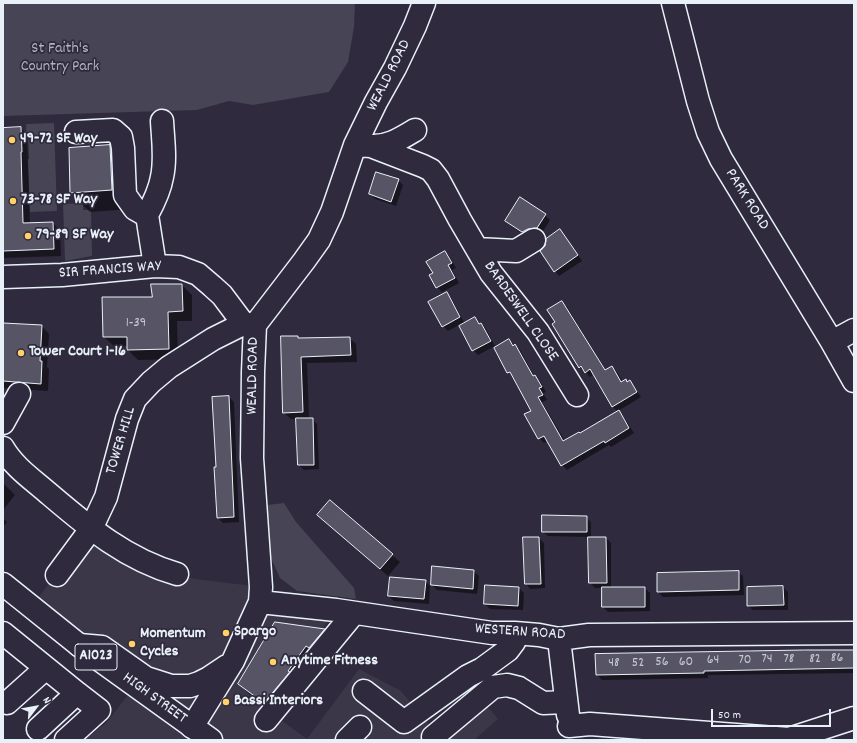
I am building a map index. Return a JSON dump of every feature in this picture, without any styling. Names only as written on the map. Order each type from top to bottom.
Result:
[{"type":"street","name":"WEALD ROAD","points":[[189,734],[233,661],[260,602],[261,587],[252,458],[253,372],[249,324],[304,261],[319,240],[363,146],[424,3]]},
{"type":"street","name":"PARK ROAD","points":[[674,3],[698,101],[708,132],[721,159],[854,381]]},
{"type":"street","points":[[155,266],[147,215],[162,178],[164,151],[162,121]]},
{"type":"street","points":[[76,132],[113,130],[121,136],[124,162],[125,195],[135,209],[147,215]]},
{"type":"street","points":[[363,146],[380,147],[390,144],[415,130]]},
{"type":"street","name":"BARDESWELL CLOSE","points":[[363,146],[431,170],[444,189],[491,273],[538,332],[576,395]]},
{"type":"street","name":"BARDESWELL CLOSE","points":[[477,250],[516,251],[534,240]]},
{"type":"street","name":"SIR FRANCIS WAY","points":[[3,277],[62,275],[155,266],[179,267],[198,274],[222,295],[249,324]]},
{"type":"street","name":"TOWER HILL","points":[[56,575],[91,529],[106,497],[127,419],[135,399],[151,382],[169,367],[213,339],[236,327],[249,324]]},
{"type":"street","points":[[832,342],[854,330]]},
{"type":"street","points":[[3,423],[19,394]]},
{"type":"street","points":[[3,448],[17,466],[91,529],[117,547],[165,570],[177,574]]},
{"type":"street","name":"HIGH STREET","points":[[3,584],[189,734],[211,740]]},
{"type":"street","name":"WESTERN ROAD","points":[[260,602],[354,613],[492,633],[538,635],[558,639],[589,635],[854,633]]},
{"type":"street","points":[[266,720],[354,613]]},
{"type":"street","points":[[3,633],[99,710],[66,740]]},
{"type":"street","points":[[364,691],[404,722],[468,676],[482,669],[508,650],[514,642],[515,633]]},
{"type":"street","points":[[558,639],[570,733],[590,724],[789,739],[854,718]]},
{"type":"street","points":[[79,645],[102,647],[146,678],[171,686],[190,686],[199,683],[215,675],[233,661]]},
{"type":"street","points":[[7,704],[46,668]]},
{"type":"street","points":[[433,737],[493,687],[507,685],[519,688],[543,703],[566,702]]},
{"type":"street","points":[[38,729],[77,693]]},
{"type":"shaded area","points":[[91,529],[165,570],[195,579],[261,587],[260,602],[336,610],[265,708],[307,739],[359,669],[401,691],[439,737],[482,700],[498,719],[474,740],[85,740],[107,722],[135,686],[31,607]]},
{"type":"green space","name":"St Faith's Country Park","points":[[3,3],[355,3],[354,27],[348,62],[329,92],[253,105],[229,101],[197,110],[3,116]]},
{"type":"green space","points":[[54,123],[57,211],[30,212],[26,124]]},
{"type":"green space","points":[[83,203],[83,210],[91,210],[92,256],[65,261],[63,204]]},
{"type":"green space","points":[[284,503],[296,522],[354,588],[356,599],[297,591],[280,578],[270,556],[267,505]]},
{"type":"building","points":[[21,127],[23,223],[53,222],[54,249],[3,251],[3,128]]},
{"type":"building","points":[[110,145],[112,190],[70,193],[69,148]]},
{"type":"building","points":[[376,172],[399,179],[391,202],[369,194]]},
{"type":"building","points":[[520,197],[546,214],[537,228],[528,229],[522,232],[505,221]]},
{"type":"building","points":[[560,229],[578,255],[554,272],[540,251],[545,246],[546,239]]},
{"type":"building","points":[[445,251],[452,263],[448,265],[455,278],[436,288],[429,275],[433,273],[426,262]]},
{"type":"building","points":[[151,284],[182,284],[183,311],[168,312],[169,349],[127,350],[127,337],[103,337],[102,297],[152,297]]},
{"type":"building","points":[[447,292],[460,317],[442,327],[428,302]]},
{"type":"building","points":[[562,301],[605,370],[612,366],[621,382],[626,379],[627,382],[630,380],[637,392],[612,407],[590,369],[585,373],[581,366],[579,368],[552,324],[555,322],[547,310]]},
{"type":"building","points":[[475,317],[479,324],[481,323],[491,341],[472,351],[459,326]]},
{"type":"building","name":"Tower Court 1-16","points":[[3,323],[42,325],[40,361],[42,361],[41,384],[3,381]]},
{"type":"building","points":[[281,336],[298,336],[298,338],[350,337],[351,355],[301,357],[303,412],[283,413]]},
{"type":"building","points":[[509,339],[513,346],[515,344],[533,376],[535,375],[542,387],[539,388],[543,395],[538,397],[563,441],[579,432],[580,433],[619,410],[629,428],[605,443],[604,441],[561,466],[544,436],[538,439],[524,414],[531,411],[510,372],[507,373],[494,348]]},
{"type":"building","points":[[229,396],[234,517],[217,518],[212,397]]},
{"type":"building","points":[[296,418],[313,418],[314,465],[298,465]]},
{"type":"building","points":[[330,500],[393,554],[380,569],[317,515]]},
{"type":"building","points":[[542,515],[587,516],[587,532],[542,532]]},
{"type":"building","points":[[523,537],[539,537],[541,584],[525,584]]},
{"type":"building","points":[[588,537],[606,537],[607,583],[589,583]]},
{"type":"building","points":[[432,566],[474,570],[473,589],[431,585]]},
{"type":"building","points":[[739,571],[739,590],[657,592],[657,573]]},
{"type":"building","points":[[390,577],[426,580],[424,599],[388,596]]},
{"type":"building","points":[[485,585],[519,587],[518,606],[484,604]]},
{"type":"building","points":[[783,586],[784,605],[747,606],[747,587]]},
{"type":"building","points":[[602,587],[645,587],[645,607],[602,607]]},
{"type":"building","name":"Anytime Fitness","points":[[275,622],[325,629],[309,648],[306,646],[288,671],[290,672],[264,703],[238,684]]},
{"type":"building","points":[[854,650],[854,668],[596,675],[595,654]]},
{"type":"place","name":"49-72 SF Way","points":[[12,140]]},
{"type":"place","name":"73-78 SF Way","points":[[13,201]]},
{"type":"place","name":"79-89 SF Way","points":[[28,236]]},
{"type":"place","name":"Tower Court 1-16","points":[[21,353]]},
{"type":"place","name":"Spargo","points":[[226,633]]},
{"type":"place","name":"Momentum Cycles","points":[[132,644]]},
{"type":"place","name":"Anytime Fitness","points":[[273,662]]},
{"type":"place","name":"Bassi Interiors","points":[[226,702]]}]
